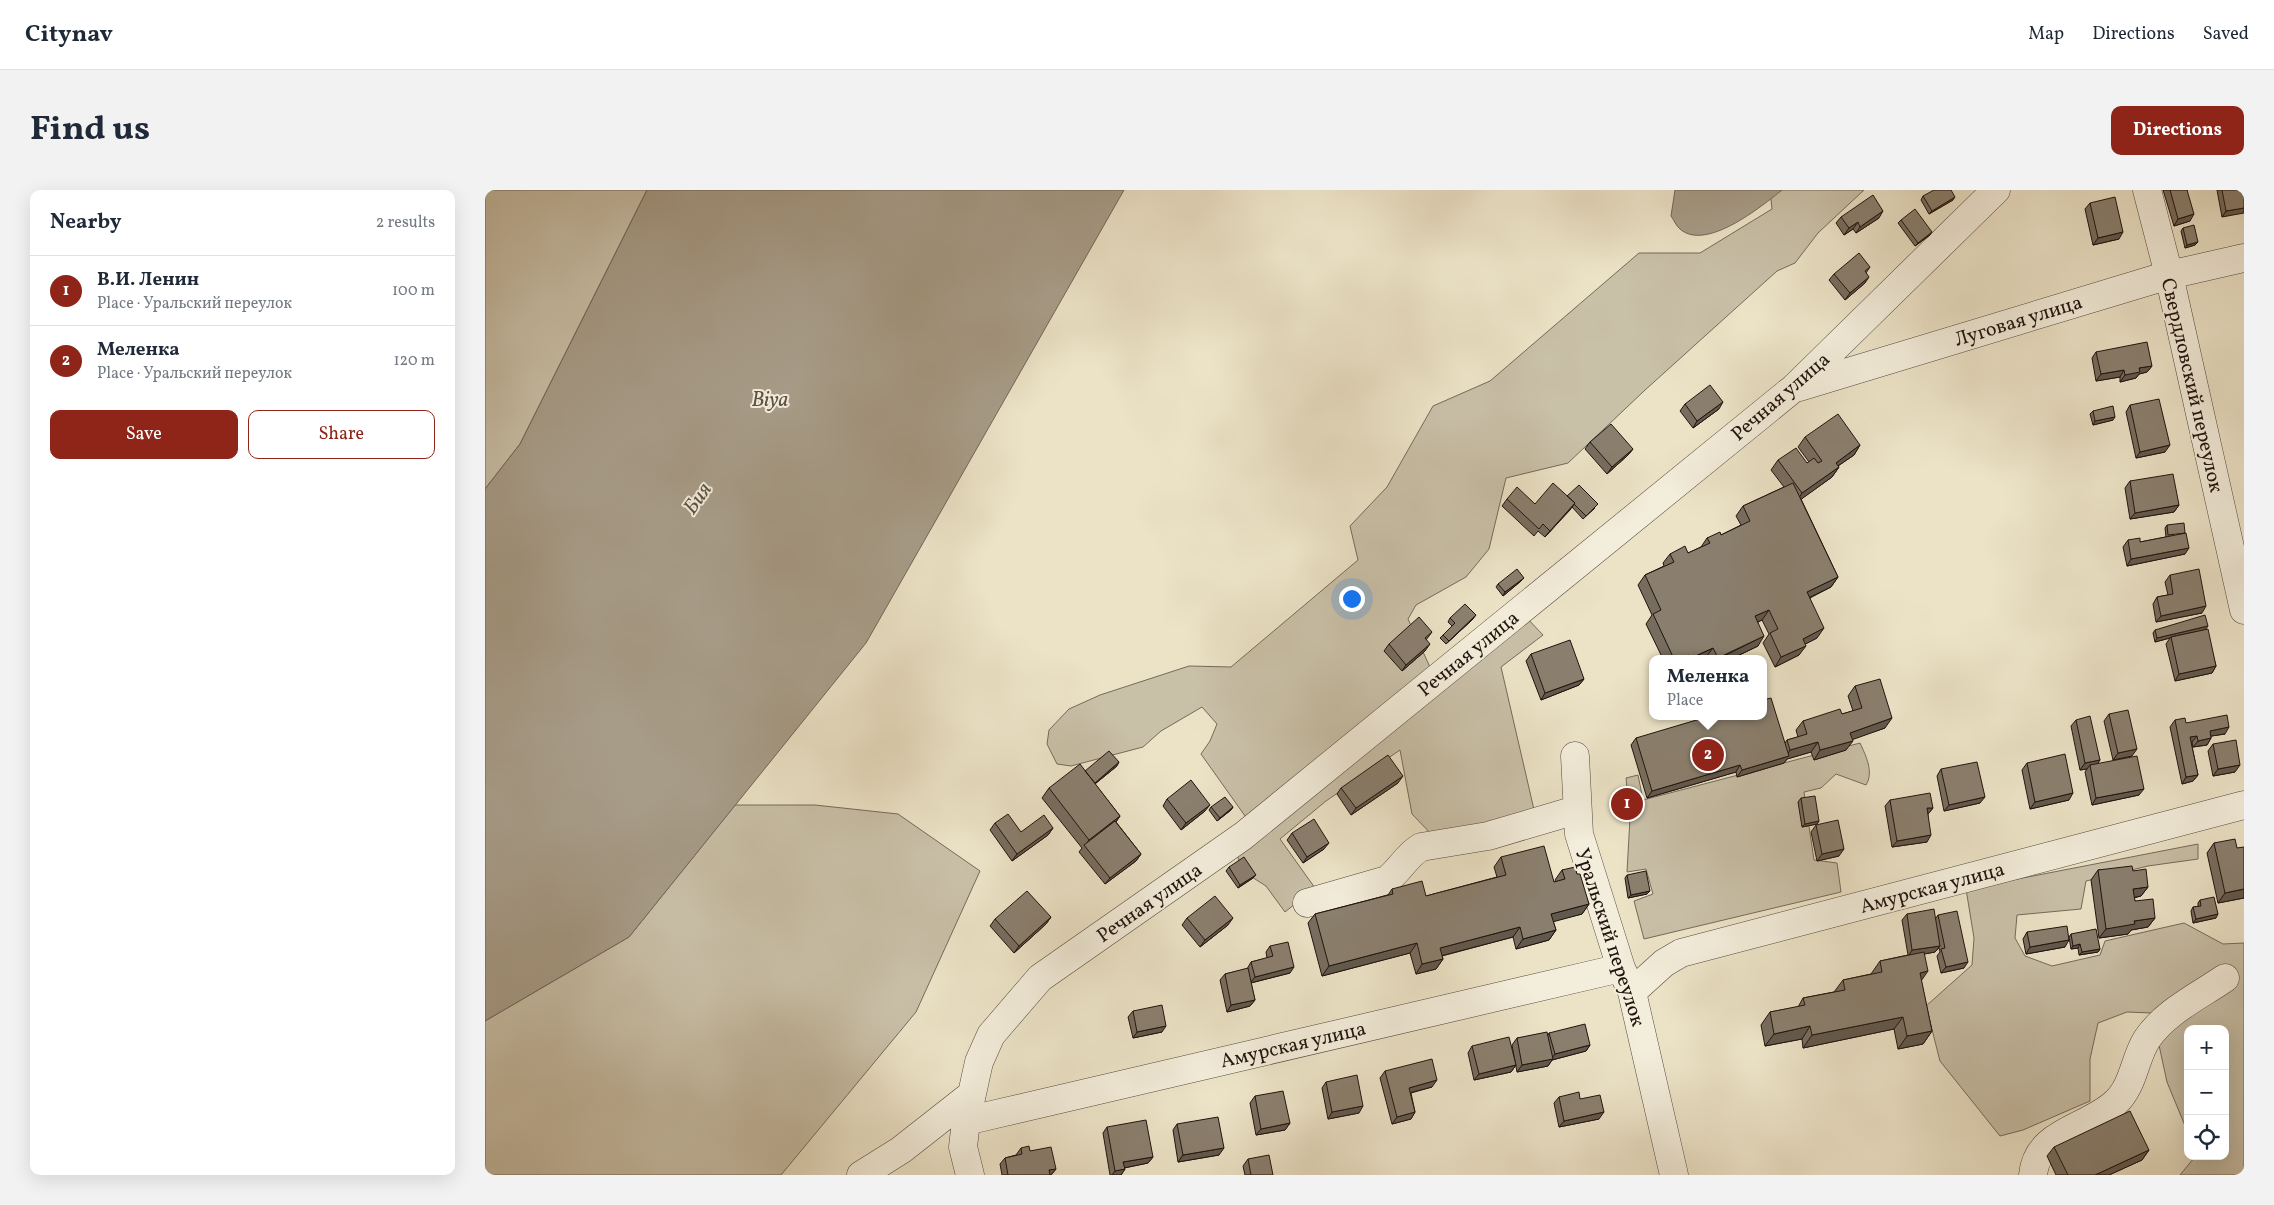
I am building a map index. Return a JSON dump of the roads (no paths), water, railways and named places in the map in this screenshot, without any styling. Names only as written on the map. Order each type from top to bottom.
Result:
[{"type":"street","name":"Речная улица","points":[[969,1175],[963,1147],[968,1108],[979,1062],[991,1035],[1039,978],[1243,836],[1794,388],[1996,190]]},
{"type":"street","name":"Свердловский переулок","points":[[2147,190],[2169,275],[2244,610]]},
{"type":"street","name":"Луговая улица","points":[[1794,388],[2169,275],[2244,258]]},
{"type":"street","name":"Уральский переулок","points":[[1575,756],[1576,810],[1579,834],[1621,968],[1633,992],[1673,1175]]},
{"type":"street","name":"Амурская улица","points":[[1633,992],[1664,962],[1681,953],[2244,805]]},
{"type":"street","points":[[1307,902],[1387,880],[1395,874],[1412,852],[1421,847],[1488,836],[1576,810]]},
{"type":"street","name":"Амурская улица","points":[[968,1108],[1621,968]]},
{"type":"street","points":[[2033,1175],[2037,1157],[2050,1141],[2115,1104],[2124,1094],[2146,1041],[2156,1027],[2175,1011],[2225,978]]},
{"type":"street","points":[[861,1175],[968,1108]]},
{"type":"water","name":"Biya","points":[[647,190],[1124,190],[866,643],[629,937],[485,1021],[485,489],[520,444]]},
{"type":"water","points":[[1675,190],[1782,190],[1733,224],[1704,235],[1691,235],[1680,229],[1671,216]]},
{"type":"place","name":"Меленка","points":[[1708,755]]},
{"type":"place","name":"В.И. Ленин","points":[[1627,804]]},
{"type":"water label","name":"Бия","points":[[697,498]]}]
